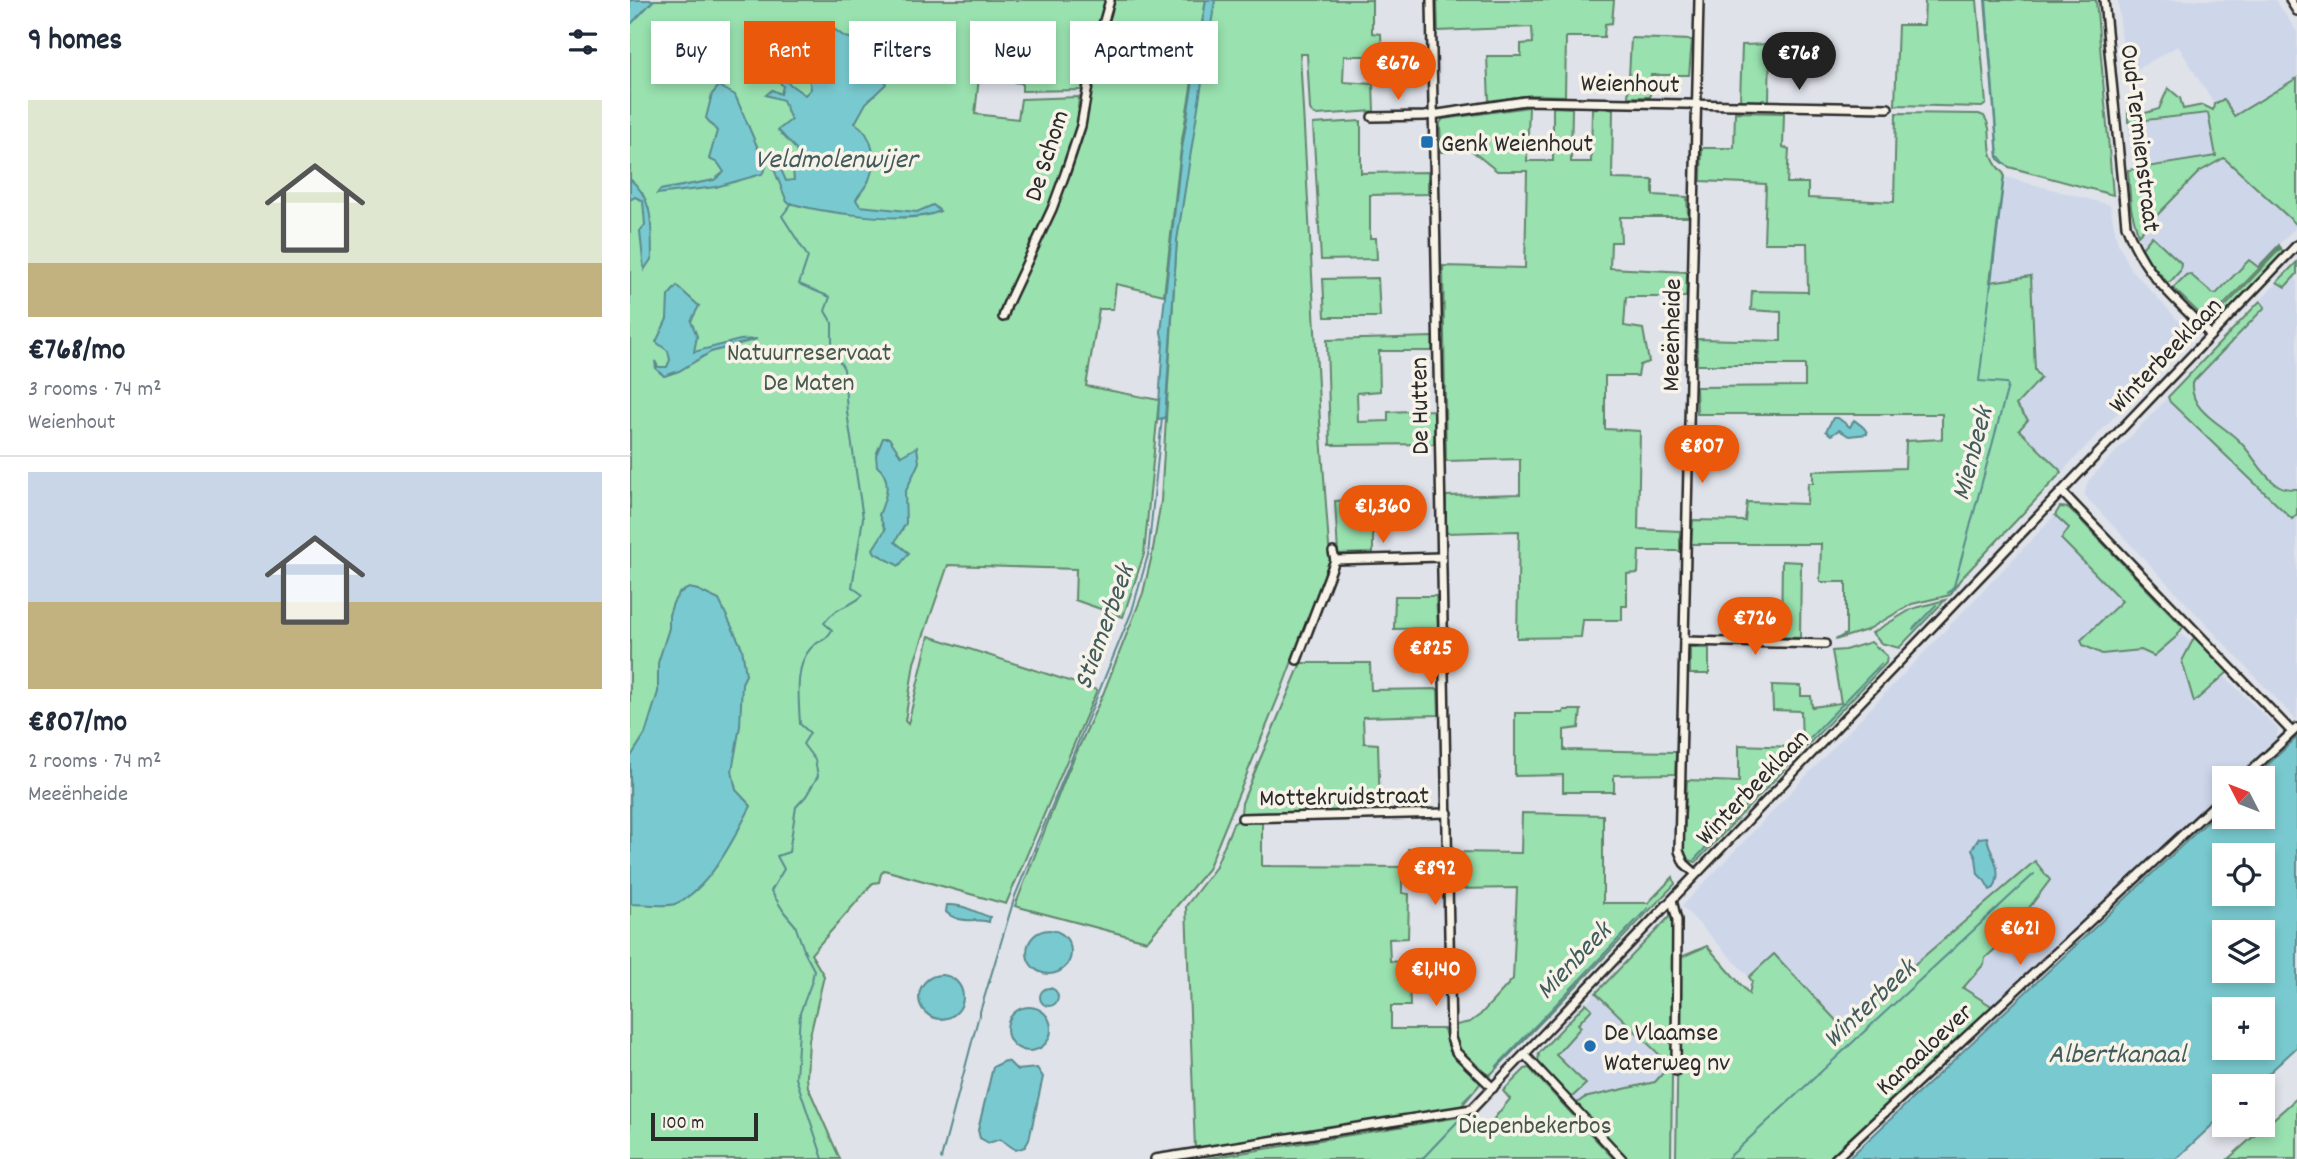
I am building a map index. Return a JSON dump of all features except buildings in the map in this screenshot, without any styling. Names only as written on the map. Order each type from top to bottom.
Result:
[{"type":"street","name":"De Schom","points":[[1003,317],[1065,174],[1081,126],[1089,73],[1110,0]]},
{"type":"street","name":"De Hutten","points":[[1431,0],[1451,1038],[1456,1052],[1493,1088]]},
{"type":"street","name":"Meeënheide","points":[[1696,874],[1684,863],[1679,851],[1699,0]]},
{"type":"street","name":"Oud-Termienstraat","points":[[2105,0],[2126,225],[2134,246],[2151,274],[2211,335]]},
{"type":"street","points":[[2290,0],[2297,11]]},
{"type":"street","name":"Weienhout","points":[[1372,117],[1433,115],[1525,101],[1888,108]]},
{"type":"street","name":"Winterbeeklaan","points":[[1155,1159],[1472,1110],[2297,245]]},
{"type":"street","points":[[2062,492],[2295,730],[2256,766]]},
{"type":"street","points":[[1297,660],[1334,556],[1441,557]]},
{"type":"street","points":[[1684,641],[1825,644]]},
{"type":"street","name":"Kanaaloever","points":[[1835,1159],[2212,807]]},
{"type":"street","name":"Mottekruidstraat","points":[[1242,818],[1448,813]]},
{"type":"street","points":[[1672,900],[1677,920],[1676,1071]]},
{"type":"street","points":[[1525,1055],[1622,1159]]},
{"type":"shaded area","points":[[2118,0],[2276,0],[2297,32],[2297,78],[2234,116],[2225,99],[2214,104],[2178,46],[2125,76]]},
{"type":"shaded area","points":[[2209,113],[2216,157],[2133,169],[2128,122]]},
{"type":"shaded area","points":[[2225,158],[2297,226],[2210,316],[2190,300],[2144,248],[2138,235],[2199,172]]},
{"type":"shaded area","points":[[2006,177],[2110,205],[2117,241],[2131,269],[2188,331],[2189,338],[2062,472],[2019,430],[2016,405],[2035,371],[2031,276],[1992,283]]},
{"type":"shaded area","points":[[2297,262],[2297,721],[2084,495],[2088,481]]},
{"type":"shaded area","points":[[2055,515],[2065,518],[2278,729],[2277,741],[2250,766],[2212,766],[2212,801],[1993,1007],[1963,988],[1984,964],[1985,958],[2004,941],[2035,861],[1844,1029],[1774,954],[1749,977],[1682,906]]},
{"type":"shaded area","points":[[1596,993],[1670,1065],[1655,1082],[1584,1098],[1576,1104],[1538,1062],[1539,1053]]},
{"type":"green space","name":"Natuurreservaat De Maten","points":[[630,0],[1106,0],[1100,21],[1070,21],[1070,84],[1083,84],[1081,90],[1022,91],[1022,84],[1056,84],[1056,21],[970,21],[970,84],[978,84],[975,114],[1018,119],[1021,99],[1079,97],[1078,108],[1087,108],[1092,84],[1192,84],[1182,140],[1164,295],[1116,284],[1113,309],[1099,309],[1086,386],[1159,400],[1144,554],[1123,617],[1075,600],[1076,569],[948,565],[914,663],[905,721],[908,724],[929,636],[1097,690],[1006,904],[884,870],[879,882],[873,883],[811,954],[824,976],[809,1040],[808,1087],[840,1159],[630,1159]]},
{"type":"green space","name":"Natuurreservaat De Maten","points":[[1113,0],[1206,0],[1202,21],[1107,21]]},
{"type":"green space","points":[[1214,0],[1372,0],[1372,33],[1381,34],[1382,56],[1344,56],[1343,82],[1373,84],[1374,111],[1317,115],[1310,109],[1307,54],[1300,54],[1330,560],[1282,688],[1208,869],[1147,941],[1015,906],[1143,593],[1152,555],[1161,501],[1177,238],[1201,84],[1218,84],[1218,21],[1211,21]]},
{"type":"green space","points":[[1437,0],[1614,0],[1612,23],[1605,24],[1604,37],[1566,37],[1565,96],[1531,95],[1489,101],[1487,56],[1521,56],[1521,44],[1533,43],[1532,27],[1438,31]]},
{"type":"green space","points":[[1925,0],[1977,0],[1986,104],[1982,107],[1895,105],[1898,25],[1924,25]]},
{"type":"green space","points":[[1985,0],[2096,0],[2113,195],[2009,167],[1998,159]]},
{"type":"green space","points":[[1631,38],[1692,40],[1689,75],[1651,75],[1650,97],[1628,97]]},
{"type":"green space","points":[[1770,44],[1769,101],[1740,100],[1742,45]]},
{"type":"green space","points":[[2297,78],[2297,225],[2224,158],[2199,172],[2138,235],[2131,208],[2128,170],[2216,156],[2208,113],[2128,122],[2128,104],[2142,114],[2159,109],[2168,88],[2180,98],[2183,109],[2203,105],[2213,110],[2214,104],[2224,99],[2234,116]]},
{"type":"green space","points":[[1529,107],[1527,161],[1553,161],[1553,107],[1572,108],[1571,162],[1591,162],[1592,108],[1613,109],[1612,179],[1653,180],[1653,195],[1687,197],[1688,217],[1620,217],[1621,242],[1611,242],[1610,268],[1687,272],[1686,297],[1626,297],[1624,326],[1643,329],[1649,362],[1640,365],[1638,376],[1605,376],[1605,429],[1640,431],[1638,529],[1680,531],[1680,551],[1639,551],[1638,573],[1627,574],[1627,606],[1622,606],[1622,620],[1583,620],[1581,637],[1517,638],[1519,531],[1446,533],[1446,496],[1520,494],[1520,459],[1446,461],[1443,266],[1525,268],[1527,171],[1497,171],[1471,150],[1441,152],[1440,123],[1443,119]]},
{"type":"green space","points":[[1735,112],[1784,113],[1783,147],[1789,149],[1787,183],[1808,183],[1808,198],[1894,202],[1896,113],[1984,116],[1988,123],[1993,158],[2004,174],[1990,282],[2031,276],[2035,370],[2041,378],[2016,405],[2028,420],[2019,430],[2062,472],[1960,580],[1950,595],[1912,604],[1867,630],[1835,640],[1846,634],[1846,582],[1820,582],[1821,544],[1691,544],[1693,520],[1745,521],[1747,502],[1807,504],[1808,483],[1813,483],[1813,471],[1905,468],[1906,441],[1942,439],[1942,414],[1697,414],[1696,387],[1805,386],[1805,365],[1697,365],[1697,339],[1781,341],[1781,312],[1751,310],[1752,291],[1808,292],[1807,243],[1764,243],[1766,184],[1701,181],[1702,148],[1734,148]]},
{"type":"green space","points":[[1361,121],[1361,173],[1428,172],[1428,194],[1370,195],[1370,238],[1376,238],[1377,259],[1321,260],[1313,124]]},
{"type":"green space","points":[[2152,236],[2181,263],[2180,271],[2170,282],[2167,282],[2148,260],[2142,248]]},
{"type":"green space","points":[[2279,245],[2211,318],[2202,316],[2173,288],[2190,274],[2216,294],[2249,260],[2258,267]]},
{"type":"green space","points":[[2281,248],[2283,253],[2219,320],[2213,319]]},
{"type":"green space","points":[[2297,262],[2297,274],[2285,287],[2277,282]]},
{"type":"green space","points":[[1378,278],[1380,317],[1325,317],[1323,279]]},
{"type":"green space","points":[[2260,301],[2265,307],[2192,383],[2193,393],[2202,410],[2241,443],[2271,480],[2284,488],[2297,489],[2297,514],[2292,519],[2170,402],[2168,397]]},
{"type":"green space","points":[[1433,337],[1432,351],[1379,351],[1380,391],[1357,393],[1358,422],[1388,421],[1388,412],[1435,410],[1434,444],[1330,445],[1327,340]]},
{"type":"green space","points":[[1380,498],[1381,506],[1373,507],[1373,553],[1338,554],[1335,501]]},
{"type":"green space","points":[[2060,507],[2069,508],[2183,627],[2176,637],[2154,656],[2141,650],[2102,654],[2083,645],[2081,640],[2122,601],[2061,539],[2069,528],[2055,515]]},
{"type":"green space","points":[[1782,561],[1801,562],[1800,638],[1781,637]]},
{"type":"green space","points":[[1395,596],[1436,596],[1438,628],[1394,629]]},
{"type":"green space","points":[[1945,600],[1899,648],[1881,643],[1872,633],[1912,609]]},
{"type":"green space","points":[[2195,636],[2228,672],[2194,702],[2182,661]]},
{"type":"green space","points":[[1871,642],[1887,656],[1886,663],[1696,862],[1686,859],[1683,854],[1687,780],[1739,782],[1739,745],[1799,747],[1802,744],[1801,711],[1773,710],[1772,685],[1801,686],[1801,696],[1811,696],[1812,707],[1841,703],[1832,651]]},
{"type":"green space","points":[[1690,648],[1709,648],[1709,674],[1690,674]]},
{"type":"green space","points":[[1301,663],[1370,663],[1371,690],[1438,689],[1439,715],[1363,717],[1364,743],[1378,744],[1380,811],[1241,813],[1242,803]]},
{"type":"green space","points":[[1564,710],[1581,710],[1579,728],[1564,730],[1564,750],[1676,752],[1675,774],[1614,775],[1614,792],[1563,792],[1563,775],[1515,776],[1515,713],[1563,713]]},
{"type":"green space","points":[[1522,813],[1603,815],[1603,903],[1648,903],[1673,877],[1675,884],[1490,1075],[1475,1066],[1461,1052],[1455,1041],[1455,1030],[1456,1025],[1470,1022],[1480,1015],[1513,979],[1517,888],[1454,889],[1453,852],[1521,853]]},
{"type":"green space","points":[[1237,821],[1262,823],[1262,866],[1407,867],[1408,849],[1441,849],[1441,871],[1402,874],[1402,893],[1409,894],[1408,938],[1389,939],[1390,961],[1399,962],[1399,966],[1409,966],[1410,1006],[1391,1006],[1391,1029],[1444,1029],[1450,1052],[1477,1077],[1480,1084],[1459,1109],[1195,1149],[1186,906],[1215,868],[1233,824]]},
{"type":"green space","points":[[2035,861],[2050,880],[2004,941],[1985,958],[1984,964],[1963,988],[1993,1007],[1828,1159],[1676,1159],[1679,958],[1707,946],[1749,994],[1752,981],[1749,977],[1774,954],[1844,1029]]},
{"type":"green space","points":[[1674,912],[1671,1159],[1628,1159],[1576,1104],[1584,1098],[1655,1082],[1670,1065],[1596,993]]},
{"type":"green space","points":[[1586,1003],[1592,1009],[1578,1024],[1581,1027],[1556,1055],[1586,1084],[1571,1098],[1538,1062],[1539,1053]]},
{"type":"green space","name":"Diepenbekerbos","points":[[1529,1068],[1614,1159],[1204,1159],[1472,1115],[1477,1122],[1488,1126],[1510,1099],[1503,1091]]},
{"type":"green space","points":[[2297,1098],[2297,1159],[2228,1159],[2253,1137],[2275,1137],[2275,1117]]},
{"type":"water","points":[[630,0],[654,0],[630,25]]},
{"type":"water","points":[[1206,0],[1215,0],[1212,21],[1203,21]]},
{"type":"water","name":"Veldmolenwijer","points":[[835,30],[849,38],[849,84],[886,84],[866,103],[855,123],[870,141],[873,156],[869,180],[856,200],[860,206],[917,212],[933,205],[940,211],[909,217],[864,216],[787,202],[774,169],[780,167],[786,181],[794,180],[793,170],[801,161],[795,148],[778,130],[791,120],[783,100],[766,95],[772,90],[781,94],[781,84],[790,84],[805,95],[811,89],[810,84],[835,84]]},
{"type":"water","points":[[1192,84],[1202,84],[1177,240],[1165,418],[1158,419],[1163,342],[1161,332],[1181,155]]},
{"type":"water","points":[[719,86],[735,95],[766,167],[762,174],[716,187],[657,194],[660,190],[714,180],[724,172],[718,163],[709,159],[717,131],[706,118],[712,94]]},
{"type":"water","points":[[630,179],[644,196],[650,215],[652,258],[644,270],[640,231],[645,225],[643,201],[635,197],[630,200]]},
{"type":"water","points":[[677,286],[699,306],[691,321],[697,336],[694,352],[740,340],[757,339],[711,352],[679,371],[664,376],[656,369],[655,361],[658,367],[667,367],[670,360],[668,351],[656,342],[667,319],[668,296]]},
{"type":"water","points":[[1833,418],[1838,418],[1850,427],[1854,420],[1867,434],[1849,436],[1839,430],[1831,435],[1826,431]]},
{"type":"water","points":[[883,438],[889,438],[901,456],[917,447],[919,462],[905,493],[906,523],[895,542],[909,553],[899,566],[875,553],[873,549],[885,530],[879,515],[887,483],[877,466],[876,455]]},
{"type":"water","points":[[689,588],[719,600],[742,648],[746,675],[742,683],[740,726],[732,771],[736,790],[751,806],[720,861],[688,897],[671,905],[631,904],[630,758],[645,734],[658,692],[658,663],[669,628],[673,603],[679,593]]},
{"type":"water","name":"Albertkanaal","points":[[2297,737],[2297,1047],[2268,1074],[2212,1074],[2212,1125],[2176,1159],[1848,1159],[2212,817],[2212,830],[2275,830],[2275,766],[2267,766]]},
{"type":"water","points":[[1987,837],[1998,874],[1994,888],[1990,890],[1978,874],[1972,849],[1979,838]]},
{"type":"water","points":[[947,905],[965,907],[990,917],[989,922],[951,916],[946,912]]},
{"type":"water","points":[[1049,930],[1065,936],[1071,952],[1065,968],[1049,974],[1033,968],[1027,952],[1033,936]]},
{"type":"water","points":[[941,975],[956,982],[963,997],[956,1012],[941,1019],[926,1012],[919,997],[926,982]]},
{"type":"water","points":[[1045,988],[1053,988],[1058,997],[1056,1004],[1045,1006],[1040,1001],[1040,993]]},
{"type":"water","points":[[1029,1007],[1045,1013],[1051,1029],[1045,1045],[1029,1051],[1013,1045],[1007,1029],[1013,1013]]},
{"type":"water","points":[[1005,1061],[1017,1070],[1037,1068],[1043,1077],[1029,1140],[1025,1147],[1016,1150],[1000,1139],[989,1143],[980,1138],[978,1130],[993,1067]]},
{"type":"waterway","name":"Mienbeek","points":[[1986,0],[1998,155],[2006,165]]},
{"type":"waterway","name":"Mienbeek","points":[[1948,593],[1954,586],[2008,386],[2006,383],[1979,381],[2004,177]]},
{"type":"waterway","points":[[792,203],[782,216],[808,257],[799,284],[830,297],[825,311],[832,323],[832,348],[844,369],[847,412],[863,518],[852,587],[863,595],[829,617],[824,623],[832,630],[811,648],[802,664],[799,684],[800,724],[810,733],[803,744],[815,760],[818,776],[796,807],[789,852],[777,856],[784,869],[771,891],[795,925],[814,970],[800,1013],[796,1078],[823,1159]]},
{"type":"waterway","name":"Stiemerbeek","points":[[941,1159],[979,1015],[1015,896],[1132,611],[1148,555],[1162,418]]},
{"type":"waterway","name":"Mienbeek","points":[[1913,629],[1936,605]]},
{"type":"waterway","name":"Mienbeek","points":[[1803,745],[1881,664]]},
{"type":"waterway","name":"Mienbeek","points":[[1695,859],[1799,749]]},
{"type":"waterway","name":"Winterbeek","points":[[1727,1159],[2034,874]]},
{"type":"waterway","name":"Mienbeek","points":[[1496,1067],[1648,908]]},
{"type":"waterway","name":"Mienbeek","points":[[1463,1101],[1472,1092]]},
{"type":"waterway","name":"Mienbeek","points":[[1422,1159],[1459,1117]]},
{"type":"place","name":"Genk Weienhout","points":[[1427,142]]},
{"type":"place","name":"De Vlaamse Waterweg nv","points":[[1590,1046]]}]
